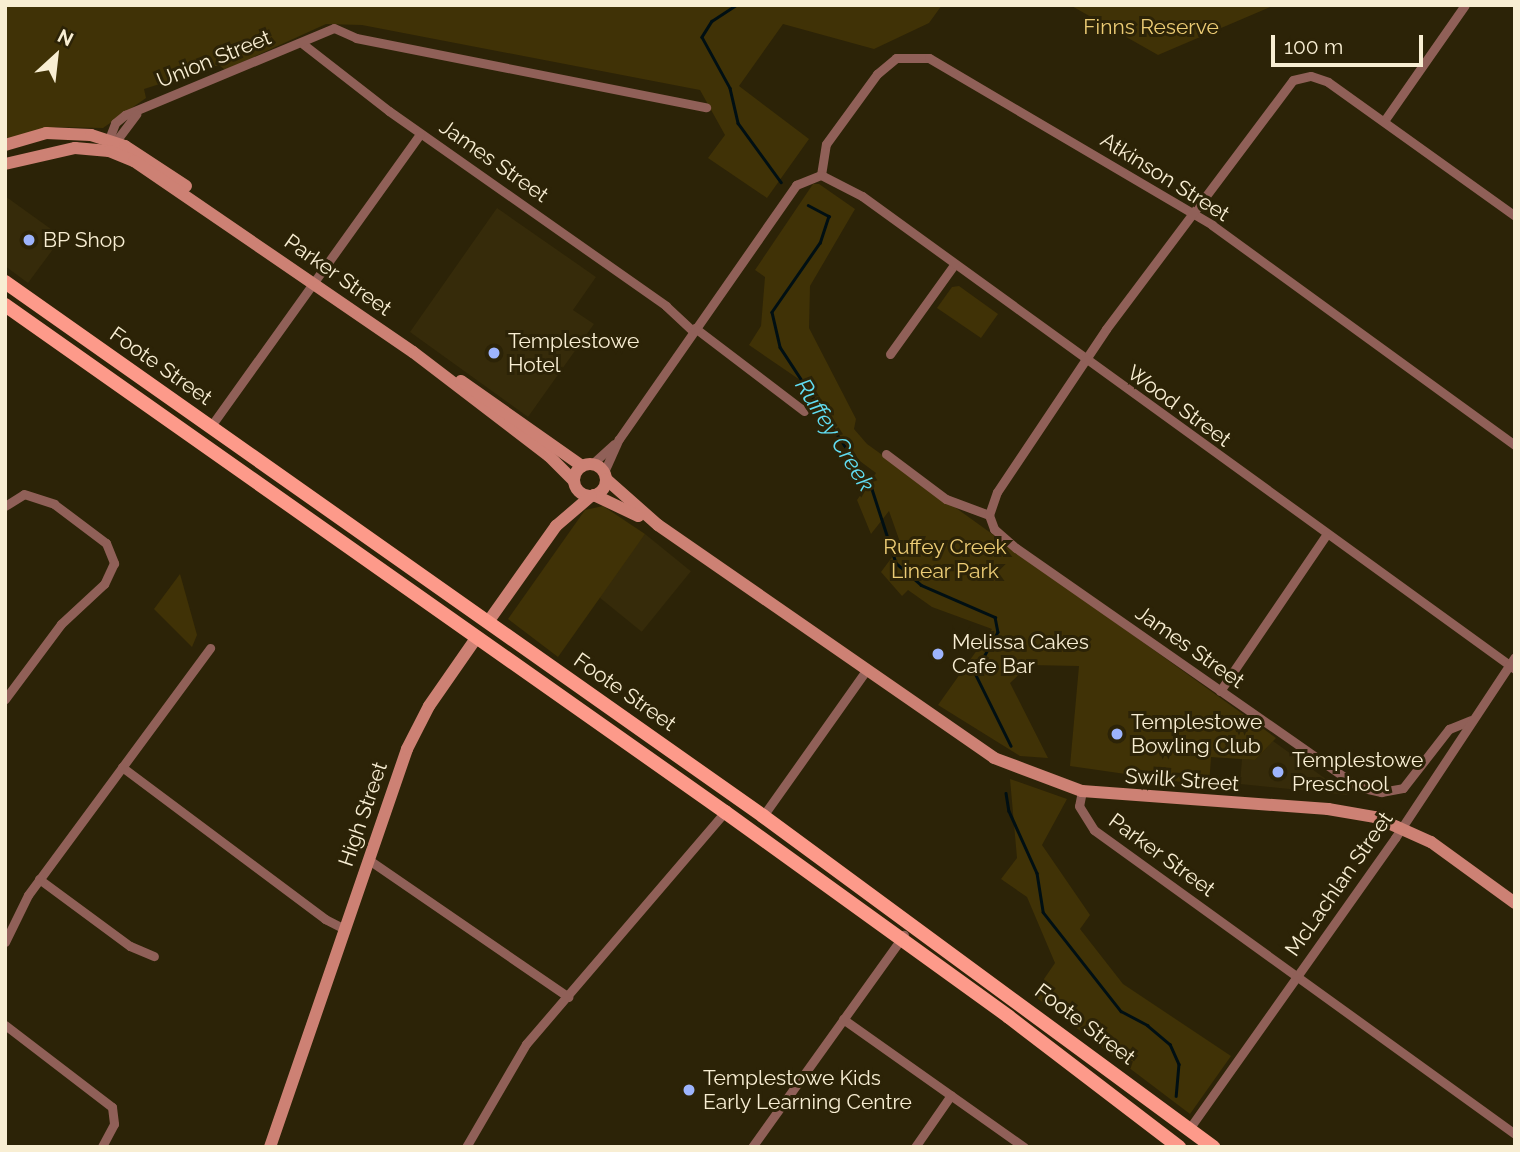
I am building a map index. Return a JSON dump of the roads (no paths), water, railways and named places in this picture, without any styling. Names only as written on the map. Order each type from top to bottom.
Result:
[{"type":"main road","points":[[5,145],[63,131],[111,144]]},
{"type":"main road","points":[[5,164],[62,149],[111,144]]},
{"type":"main road","name":"Parker Street","points":[[111,144],[241,230],[413,352],[549,456],[575,483],[593,496]]},
{"type":"main road","name":"Foote Street","points":[[5,282],[764,816],[1213,1147]]},
{"type":"main road","name":"Foote Street","points":[[5,305],[725,812],[901,939],[1178,1146]]},
{"type":"main road","name":"Parker Street","points":[[413,352],[476,390],[605,476]]},
{"type":"main road","name":"High Street","points":[[270,1147],[418,727],[477,637],[556,527],[575,483],[587,465]]},
{"type":"main road","points":[[605,476],[658,525],[865,672],[994,758],[1082,791]]},
{"type":"main road","name":"High Street","points":[[556,527],[603,490],[605,476]]},
{"type":"main road","points":[[593,496],[658,525]]},
{"type":"main road","name":"Swilk Street","points":[[1082,791],[1328,809],[1402,826]]},
{"type":"main road","points":[[1402,826],[1438,847],[1515,904]]},
{"type":"main road","points":[[1178,1146],[1189,1129]]},
{"type":"street","points":[[1384,121],[1465,5]]},
{"type":"street","name":"Union Street","points":[[111,144],[140,110],[303,44],[334,28],[356,37],[706,107]]},
{"type":"street","name":"James Street","points":[[303,44],[420,134],[666,306],[804,411]]},
{"type":"street","name":"Atkinson Street","points":[[821,175],[826,144],[877,74],[895,58],[918,55],[943,64],[1193,214],[1515,445]]},
{"type":"street","points":[[886,454],[946,499],[989,515],[997,492],[1086,360],[1286,87],[1302,77],[1328,82],[1515,216]]},
{"type":"street","points":[[211,426],[420,134]]},
{"type":"street","points":[[605,476],[619,439],[796,185],[821,175]]},
{"type":"street","name":"Wood Street","points":[[821,175],[862,196],[1326,535],[1513,664]]},
{"type":"street","points":[[890,354],[954,265]]},
{"type":"street","points":[[587,465],[619,439]]},
{"type":"street","points":[[5,506],[20,494],[37,496],[81,522],[110,548],[114,558],[110,575],[68,617],[5,699]]},
{"type":"street","name":"James Street","points":[[989,515],[1002,537],[1347,780],[1376,792],[1403,788],[1449,729],[1471,720]]},
{"type":"street","points":[[1220,691],[1326,535]]},
{"type":"street","points":[[5,942],[39,879],[210,648]]},
{"type":"street","name":"McLachlan Street","points":[[1189,1129],[1402,826],[1471,720],[1513,664]]},
{"type":"street","points":[[764,816],[865,672]]},
{"type":"street","points":[[122,767],[325,919],[345,929]]},
{"type":"street","name":"Parker Street","points":[[1082,791],[1079,806],[1094,830],[1515,1134]]},
{"type":"street","points":[[466,1147],[519,1055],[725,812]]},
{"type":"street","points":[[369,860],[392,872],[568,998]]},
{"type":"street","points":[[39,879],[130,946],[154,956]]},
{"type":"street","points":[[752,1147],[912,923]]},
{"type":"street","points":[[843,1018],[1024,1147]]},
{"type":"street","points":[[5,1025],[112,1107],[114,1124],[102,1147]]},
{"type":"street","points":[[915,1147],[951,1095]]},
{"type":"waterway","name":"Ruffey Creek","points":[[737,5],[712,21],[702,37],[730,88],[738,123],[781,182]]},
{"type":"waterway","name":"Ruffey Creek","points":[[808,205],[829,216],[820,243],[772,312],[780,347],[871,486],[896,563],[921,585],[995,617],[998,632],[975,673],[1011,746]]},
{"type":"waterway","name":"Ruffey Creek","points":[[1006,793],[1009,811],[1037,873],[1043,912],[1121,1011],[1147,1025],[1170,1044],[1179,1064],[1176,1096]]},
{"type":"place","name":"BP Shop","points":[[29,240]]},
{"type":"place","name":"Templestowe Hotel","points":[[494,353]]},
{"type":"place","name":"Melissa Cakes Cafe Bar","points":[[938,654]]},
{"type":"place","name":"Templestowe Bowling Club","points":[[1117,734]]},
{"type":"place","name":"Templestowe Preschool","points":[[1278,772]]},
{"type":"place","name":"Templestowe Kids Early Learning Centre","points":[[689,1090]]},
{"type":"park label","name":"Finns Reserve","points":[[1151,27]]},
{"type":"park label","name":"Ruffey Creek Linear Park","points":[[945,559]]}]
